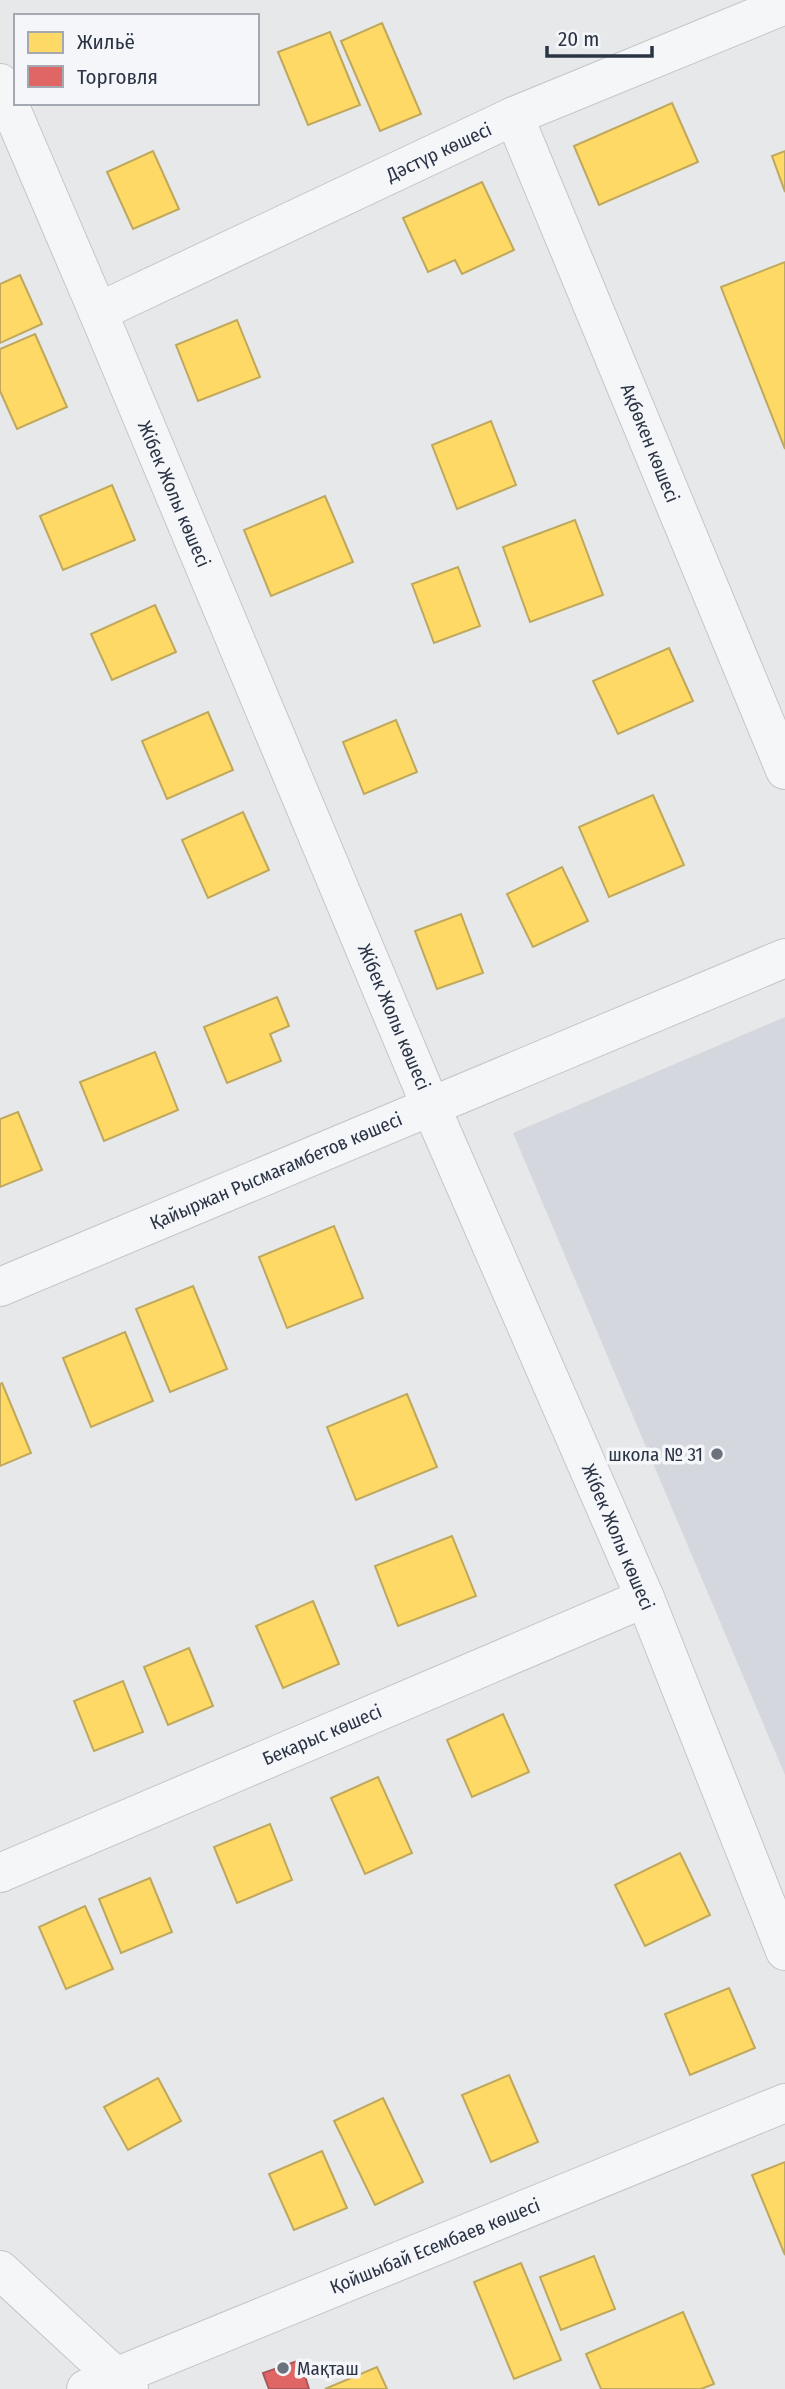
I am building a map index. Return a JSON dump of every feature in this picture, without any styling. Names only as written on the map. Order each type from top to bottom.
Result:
[{"type":"street","name":"Дәстүр көшесі","points":[[98,312],[514,116],[785,5]]},
{"type":"street","name":"Жібек Жолы көшесі","points":[[0,83],[431,1107],[645,1598],[785,1951]]},
{"type":"street","name":"Ақбөкен көшесі","points":[[514,116],[785,770]]},
{"type":"street","name":"Қайыржан Рысмағамбетов көшесі","points":[[0,1287],[785,958]]},
{"type":"street","name":"Бекарыс көшесі","points":[[0,1873],[645,1598]]},
{"type":"street","name":"Қойшыбай Есембаев көшесі","points":[[110,2385],[785,2103]]},
{"type":"street","points":[[0,2270],[110,2385]]},
{"type":"shaded area","name":"школа № 31","points":[[785,1017],[785,1775],[513,1133]]},
{"type":"building: Жильё","points":[[382,23],[421,114],[380,131],[341,41]]},
{"type":"building: Жильё","points":[[330,32],[360,105],[308,125],[278,52]]},
{"type":"building: Жильё","points":[[672,103],[698,162],[599,205],[574,146]]},
{"type":"building: Жильё","points":[[153,151],[179,209],[133,229],[107,172]]},
{"type":"building: Жильё","points":[[785,151],[785,192],[772,156]]},
{"type":"building: Жильё","points":[[482,182],[514,250],[462,274],[455,260],[428,272],[403,218]]},
{"type":"building: Жильё","points":[[785,262],[785,449],[721,287]]},
{"type":"building: Жильё","points":[[20,275],[42,324],[0,343],[0,284]]},
{"type":"building: Жильё","points":[[237,320],[260,377],[198,401],[176,345]]},
{"type":"building: Жильё","points":[[35,334],[67,407],[17,429],[0,391],[0,349]]},
{"type":"building: Жильё","points":[[491,421],[516,485],[457,509],[432,445]]},
{"type":"building: Жильё","points":[[112,485],[135,540],[63,570],[40,516]]},
{"type":"building: Жильё","points":[[325,496],[353,562],[271,596],[244,530]]},
{"type":"building: Жильё","points":[[575,520],[603,595],[530,622],[503,547]]},
{"type":"building: Жильё","points":[[458,567],[480,626],[434,643],[412,584]]},
{"type":"building: Жильё","points":[[155,605],[176,652],[112,680],[91,634]]},
{"type":"building: Жильё","points":[[669,648],[693,701],[618,734],[593,681]]},
{"type":"building: Жильё","points":[[208,712],[233,770],[167,799],[142,741]]},
{"type":"building: Жильё","points":[[396,720],[417,772],[364,794],[343,742]]},
{"type":"building: Жильё","points":[[653,795],[684,865],[609,897],[579,827]]},
{"type":"building: Жильё","points":[[243,812],[269,870],[208,898],[182,840]]},
{"type":"building: Жильё","points":[[562,867],[588,921],[533,947],[507,894]]},
{"type":"building: Жильё","points":[[461,914],[483,973],[437,989],[415,931]]},
{"type":"building: Жильё","points":[[277,997],[289,1026],[270,1034],[281,1061],[227,1083],[204,1027]]},
{"type":"building: Жильё","points":[[155,1052],[178,1110],[104,1141],[80,1082]]},
{"type":"building: Жильё","points":[[18,1112],[42,1170],[0,1187],[0,1119]]},
{"type":"building: Жильё","points":[[334,1226],[363,1298],[287,1328],[259,1257]]},
{"type":"building: Жильё","points":[[193,1286],[227,1369],[170,1392],[136,1309]]},
{"type":"building: Жильё","points":[[125,1332],[153,1401],[91,1427],[63,1358]]},
{"type":"building: Жильё","points":[[2,1383],[31,1453],[0,1466],[0,1384]]},
{"type":"building: Жильё","points":[[407,1394],[437,1467],[356,1500],[327,1427]]},
{"type":"building: Жильё","points":[[452,1536],[476,1596],[398,1626],[375,1566]]},
{"type":"building: Жильё","points":[[313,1601],[339,1664],[283,1688],[256,1626]]},
{"type":"building: Жильё","points":[[189,1648],[213,1706],[168,1725],[144,1667]]},
{"type":"building: Жильё","points":[[123,1681],[143,1732],[94,1751],[74,1701]]},
{"type":"building: Жильё","points":[[503,1714],[529,1772],[472,1797],[447,1740]]},
{"type":"building: Жильё","points":[[378,1777],[412,1853],[365,1874],[331,1798]]},
{"type":"building: Жильё","points":[[270,1824],[292,1880],[237,1903],[214,1847]]},
{"type":"building: Жильё","points":[[680,1853],[710,1915],[645,1946],[615,1885]]},
{"type":"building: Жильё","points":[[150,1878],[172,1932],[121,1953],[99,1899]]},
{"type":"building: Жильё","points":[[85,1906],[113,1969],[66,1989],[39,1927]]},
{"type":"building: Жильё","points":[[729,1988],[755,2048],[690,2075],[665,2014]]},
{"type":"building: Жильё","points":[[509,2075],[538,2142],[491,2162],[462,2095]]},
{"type":"building: Жильё","points":[[158,2078],[181,2121],[128,2150],[104,2107]]},
{"type":"building: Жильё","points":[[383,2098],[423,2182],[375,2205],[334,2121]]},
{"type":"building: Жильё","points":[[322,2151],[347,2208],[294,2230],[269,2174]]},
{"type":"building: Жильё","points":[[785,2162],[785,2255],[752,2175]]},
{"type":"building: Жильё","points":[[594,2256],[615,2309],[561,2330],[540,2277]]},
{"type":"building: Жильё","points":[[521,2263],[561,2360],[514,2379],[474,2282]]},
{"type":"building: Жильё","points":[[683,2312],[714,2384],[701,2389],[601,2389],[586,2354]]},
{"type":"building: Жильё","points":[[377,2367],[387,2389],[325,2389]]},
{"type":"building: Торговля","points":[[300,2360],[309,2389],[269,2389],[263,2373]]},
{"type":"place","name":"школа № 31","points":[[717,1454]]},
{"type":"place","name":"Мақташ","points":[[283,2368]]}]
